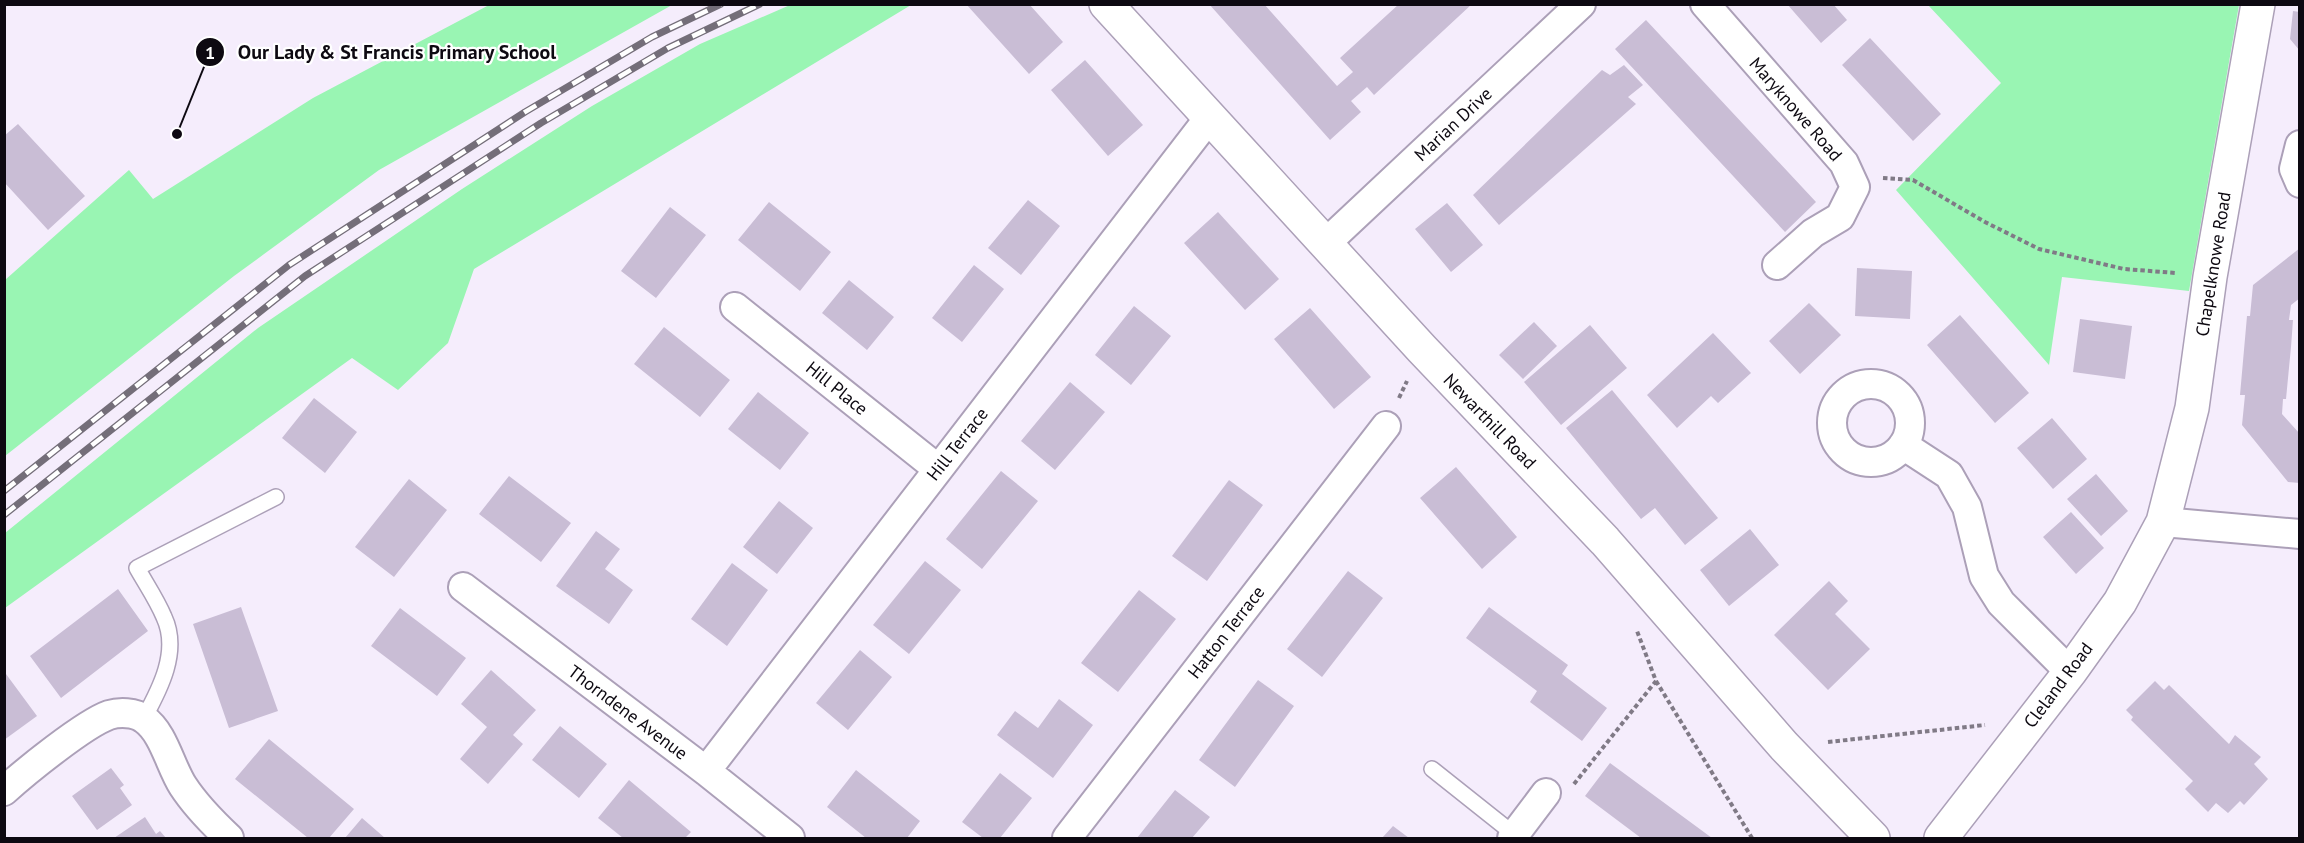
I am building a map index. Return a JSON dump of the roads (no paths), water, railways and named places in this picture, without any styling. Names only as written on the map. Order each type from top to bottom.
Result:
[{"type":"main road","name":"Newarthill Road","points":[[1106,4],[1422,349],[1605,541],[1784,746],[1873,838]]},
{"type":"main road","name":"Chapelknowe Road","points":[[2163,522],[2192,408],[2210,277],[2258,4]]},
{"type":"main road","name":"Cleland Road","points":[[1941,838],[2070,672],[2120,602],[2163,522]]},
{"type":"street","name":"Marian Drive","points":[[1325,244],[1581,4]]},
{"type":"street","name":"Maryknowe Road","points":[[1705,4],[1844,163],[1855,187],[1840,217],[1813,233],[1777,265]]},
{"type":"street","name":"Hill Terrace","points":[[706,771],[1209,118]]},
{"type":"street","points":[[2300,146],[2294,169],[2300,183]]},
{"type":"street","name":"Hill Place","points":[[735,307],[938,468]]},
{"type":"street","name":"Hatton Terrace","points":[[1067,838],[1386,426]]},
{"type":"street","points":[[1903,445],[1949,475],[1967,507],[1984,576],[2001,603],[2070,672]]},
{"type":"street","points":[[2163,522],[2300,534]]},
{"type":"street","name":"Thorndene Avenue","points":[[463,587],[706,771],[790,838]]},
{"type":"street","points":[[4,791],[91,723],[111,714],[130,713],[144,718],[154,730],[183,786],[203,814],[229,838]]},
{"type":"street","points":[[1513,837],[1546,793]]},
{"type":"lane","points":[[144,718],[166,673],[169,646],[166,619],[137,568],[276,497]]},
{"type":"lane","points":[[1432,770],[1513,837]]},
{"type":"railway","points":[[4,491],[289,265],[525,112],[652,37],[721,4]]},
{"type":"railway","points":[[4,515],[305,276],[541,123],[668,48],[760,4]]},
{"type":"place","name":"Our Lady & St Francis Primary School","points":[[177,134]]}]
